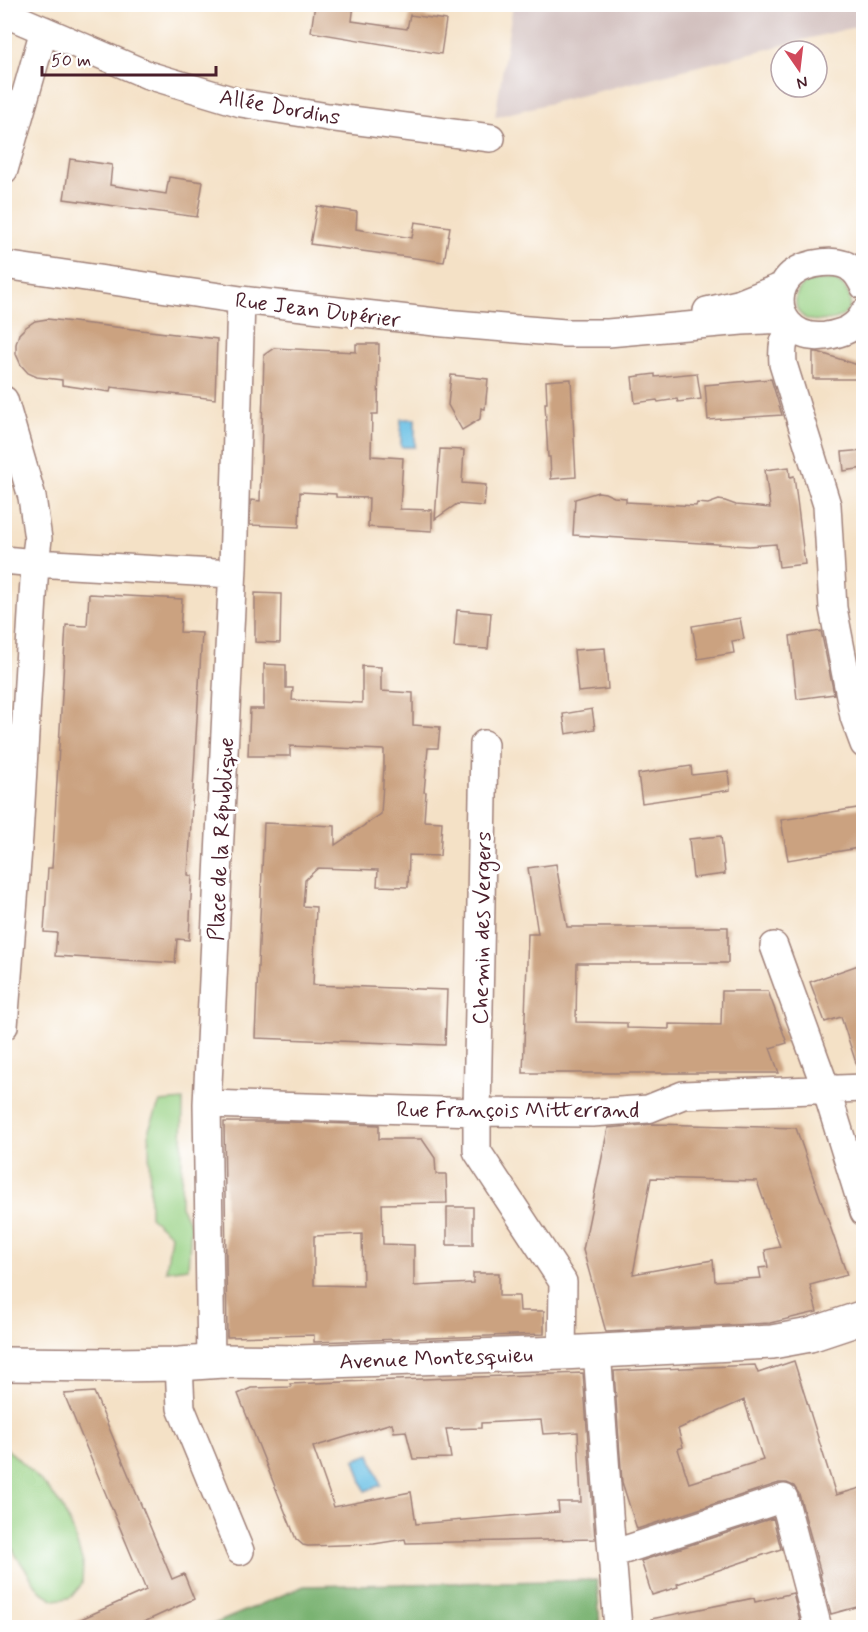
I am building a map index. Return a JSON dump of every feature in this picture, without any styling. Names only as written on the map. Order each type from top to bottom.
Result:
[{"type":"main road","name":"Avenue Montesquieu","points":[[4,1364],[300,1362],[562,1353],[772,1342],[810,1335],[864,1317]]},
{"type":"street","name":"Allée Dordins","points":[[4,14],[148,75],[241,103],[328,117],[491,138]]},
{"type":"street","points":[[4,170],[44,30]]},
{"type":"street","name":"Rue Jean Dupérier","points":[[633,330],[738,304],[783,286],[792,274],[821,263],[849,267],[862,280]]},
{"type":"street","name":"Rue Jean Dupérier","points":[[4,265],[241,300],[444,323],[565,333],[608,333],[788,323],[801,334],[812,336],[859,330]]},
{"type":"street","points":[[783,286],[780,304],[788,323],[782,350],[783,364],[827,505],[833,608],[854,717],[864,744]]},
{"type":"street","name":"Place de la République","points":[[211,1362],[207,1104],[232,574],[241,300]]},
{"type":"street","points":[[4,400],[32,497],[38,539],[12,832],[5,1024]]},
{"type":"street","points":[[4,560],[232,574]]},
{"type":"street","name":"Chemin des Vergers","points":[[484,744],[477,1151],[563,1282],[562,1353]]},
{"type":"street","points":[[774,946],[825,1089],[864,1212]]},
{"type":"street","name":"Rue François Mitterrand","points":[[207,1104],[592,1113],[648,1109],[683,1095],[864,1088]]},
{"type":"street","points":[[597,1351],[618,1628]]},
{"type":"street","points":[[179,1364],[181,1408],[240,1551]]},
{"type":"street","points":[[612,1554],[784,1498],[818,1628]]},
{"type":"shaded area","points":[[513,5],[863,5],[863,25],[807,39],[769,39],[769,48],[495,117]]},
{"type":"green space","points":[[834,280],[846,290],[850,299],[845,314],[831,320],[819,321],[808,320],[801,315],[796,306],[796,300],[802,286],[809,282]]},
{"type":"green space","points":[[183,1100],[181,1206],[191,1226],[188,1268],[166,1271],[171,1235],[150,1217],[149,1129],[160,1102]]},
{"type":"green space","points":[[5,1448],[46,1486],[61,1505],[72,1528],[83,1563],[82,1584],[68,1598],[55,1600],[40,1591],[15,1554],[5,1524]]},
{"type":"green space","points":[[597,1580],[600,1627],[207,1627],[304,1586]]},
{"type":"water","points":[[401,419],[415,419],[415,447],[401,447]]},
{"type":"water","points":[[370,1454],[381,1485],[365,1491],[355,1460]]},
{"type":"building","points":[[315,4],[354,4],[352,21],[407,29],[410,15],[446,20],[441,54],[311,32]]},
{"type":"building","points":[[70,159],[112,165],[110,185],[166,194],[169,177],[203,182],[197,217],[64,199]]},
{"type":"building","points":[[317,206],[357,212],[356,229],[412,238],[415,222],[450,227],[444,262],[310,244]]},
{"type":"building","points":[[47,319],[217,339],[215,399],[111,387],[110,392],[62,385],[62,380],[37,377],[28,373],[16,354],[19,334],[35,321]]},
{"type":"building","points":[[356,344],[379,344],[378,414],[372,414],[371,456],[403,458],[400,509],[432,510],[432,531],[368,527],[369,498],[336,497],[336,494],[300,492],[299,527],[250,525],[251,500],[260,501],[264,355],[274,348],[356,352]]},
{"type":"building","points":[[813,352],[864,367],[864,379],[813,379]]},
{"type":"building","points":[[697,373],[701,399],[635,403],[632,377]]},
{"type":"building","points":[[451,375],[488,379],[485,409],[481,408],[480,419],[462,430],[448,405]]},
{"type":"building","points":[[571,379],[576,477],[551,479],[545,403],[547,403],[546,381]]},
{"type":"building","points":[[771,379],[782,415],[708,420],[705,385]]},
{"type":"building","points":[[440,449],[464,450],[462,483],[486,485],[484,506],[457,504],[435,519]]},
{"type":"building","points":[[864,450],[864,468],[844,471],[842,452]]},
{"type":"building","points":[[789,467],[790,477],[794,476],[805,564],[779,567],[776,544],[749,546],[573,535],[575,499],[598,492],[626,498],[626,502],[696,506],[697,503],[708,504],[719,500],[736,505],[770,508],[765,470]]},
{"type":"building","points":[[255,593],[281,594],[280,643],[255,642]]},
{"type":"building","points":[[89,594],[182,599],[180,632],[202,633],[188,875],[192,876],[189,940],[177,939],[175,963],[55,956],[57,933],[44,932],[48,868],[52,868],[66,625],[87,626]]},
{"type":"building","points":[[457,610],[491,613],[488,649],[454,647]]},
{"type":"building","points":[[740,618],[744,639],[732,641],[734,653],[698,659],[692,626]]},
{"type":"building","points":[[821,631],[834,694],[797,699],[790,636]]},
{"type":"building","points":[[605,648],[608,689],[578,692],[574,650]]},
{"type":"building","points":[[264,664],[286,665],[286,688],[293,688],[292,700],[362,703],[362,666],[381,667],[381,691],[413,693],[413,725],[440,727],[438,748],[428,748],[424,821],[442,822],[440,856],[409,855],[408,887],[377,886],[378,870],[318,868],[305,880],[303,906],[316,907],[313,985],[447,990],[445,1045],[255,1038],[264,823],[335,826],[335,845],[381,814],[384,767],[384,750],[290,746],[290,756],[248,756],[250,709],[264,709]]},
{"type":"building","points":[[592,709],[595,729],[566,734],[563,714]]},
{"type":"building","points":[[691,766],[692,775],[728,771],[730,790],[642,803],[638,774]]},
{"type":"building","points":[[864,807],[864,847],[788,860],[781,820]]},
{"type":"building","points":[[721,836],[725,874],[693,878],[689,839]]},
{"type":"building","points":[[556,864],[567,927],[728,927],[728,963],[577,963],[576,1022],[627,1023],[627,1028],[669,1029],[669,1024],[721,1025],[722,991],[768,991],[787,1043],[770,1048],[779,1073],[523,1073],[528,934],[538,934],[528,868]]},
{"type":"building","points":[[864,963],[864,1072],[859,1072],[841,1017],[825,1022],[810,982]]},
{"type":"building","points":[[224,1122],[379,1125],[379,1139],[422,1139],[435,1158],[436,1174],[446,1174],[447,1203],[382,1204],[383,1244],[414,1245],[414,1286],[473,1283],[473,1273],[499,1273],[499,1296],[519,1296],[520,1311],[544,1311],[544,1334],[314,1342],[314,1335],[227,1337]],"holes":[[[362,1234],[363,1286],[314,1285],[314,1236]]]},
{"type":"building","points":[[654,1124],[796,1128],[847,1275],[810,1285],[817,1312],[770,1323],[606,1332],[583,1250],[608,1128]],"holes":[[[651,1178],[757,1181],[780,1247],[765,1250],[768,1267],[759,1268],[761,1278],[715,1281],[713,1260],[633,1274]]]},
{"type":"building","points":[[447,1207],[473,1207],[473,1245],[447,1245]]},
{"type":"building","points":[[794,1361],[836,1495],[864,1487],[864,1605],[831,1614],[799,1494],[794,1486],[787,1483],[779,1483],[637,1529],[622,1482],[614,1371],[755,1365],[758,1373]],"holes":[[[744,1400],[763,1460],[689,1483],[678,1449],[683,1447],[678,1429]]]},
{"type":"building","points":[[583,1373],[595,1539],[406,1543],[405,1539],[374,1544],[303,1545],[296,1539],[238,1394],[251,1388],[291,1387],[290,1384]],"holes":[[[541,1420],[543,1434],[578,1432],[581,1502],[558,1502],[559,1512],[416,1524],[411,1492],[334,1507],[313,1447],[392,1423],[394,1432],[406,1431],[413,1459],[451,1458],[446,1429],[481,1428],[481,1423]]]},
{"type":"building","points":[[94,1392],[172,1579],[184,1574],[194,1599],[131,1628],[61,1628],[146,1590],[64,1394]]},
{"type":"building","points":[[773,1518],[781,1549],[677,1584],[678,1587],[652,1595],[641,1561]]},
{"type":"building","points":[[793,1593],[802,1628],[652,1628],[651,1619],[754,1598],[755,1602]]}]
